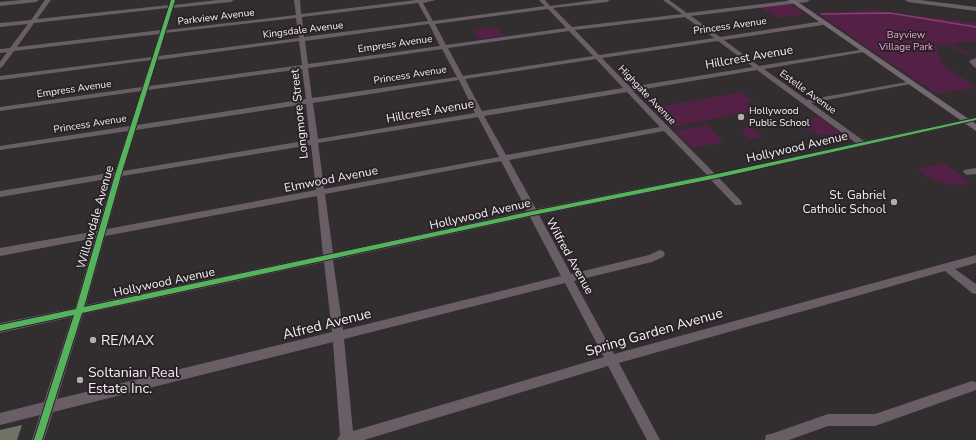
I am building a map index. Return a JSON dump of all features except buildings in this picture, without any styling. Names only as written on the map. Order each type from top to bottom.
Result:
[{"type":"main road","points":[[792,1],[976,128]]},
{"type":"street","points":[[0,4],[36,0]]},
{"type":"street","points":[[0,66],[48,0]]},
{"type":"street","name":"Willowdale Avenue","points":[[38,440],[79,311],[118,175],[173,0]]},
{"type":"street","points":[[0,25],[231,0]]},
{"type":"street","name":"Longmore Street","points":[[297,0],[301,40],[306,66],[313,143],[321,194],[338,337],[345,440]]},
{"type":"street","name":"Parkview Avenue","points":[[0,51],[433,0]]},
{"type":"street","name":"Highgate Avenue","points":[[542,0],[627,90],[738,203]]},
{"type":"street","name":"Kingsdale Avenue","points":[[0,78],[607,0]]},
{"type":"street","name":"Estelle Avenue","points":[[666,0],[861,143]]},
{"type":"street","name":"Empress Avenue","points":[[0,109],[686,14],[807,0]]},
{"type":"street","points":[[908,0],[975,9]]},
{"type":"street","points":[[970,0],[975,9]]},
{"type":"street","name":"Wilfred Avenue","points":[[420,1],[654,440]]},
{"type":"street","name":"Princess Avenue","points":[[0,148],[134,126],[309,101],[823,22]]},
{"type":"street","name":"Hillcrest Avenue","points":[[0,194],[864,50]]},
{"type":"street","points":[[976,60],[972,61],[976,66]]},
{"type":"street","points":[[806,102],[910,82]]},
{"type":"street","name":"Hollywood Avenue","points":[[0,328],[328,259],[533,213],[712,177],[861,143],[976,119]]},
{"type":"street","name":"Elmwood Avenue","points":[[0,252],[321,194],[666,128]]},
{"type":"street","name":"Alfred Avenue","points":[[0,419],[338,337],[652,258],[660,254]]},
{"type":"street","name":"Spring Garden Avenue","points":[[345,440],[612,360],[976,259]]},
{"type":"street","points":[[946,267],[976,290]]},
{"type":"street","points":[[771,440],[828,420],[875,420],[972,386]]},
{"type":"green space","points":[[790,4],[805,15],[779,18],[758,6]]},
{"type":"green space","name":"Bayview Village Park","points":[[867,10],[976,23],[976,42],[967,41],[949,44],[972,54],[968,55],[945,44],[935,46],[937,47],[942,65],[976,87],[937,94],[819,14]]},
{"type":"green space","points":[[497,27],[503,36],[479,39],[473,30]]},
{"type":"green space","points":[[742,92],[753,101],[744,104],[753,111],[671,127],[653,108]]},
{"type":"green space","points":[[819,117],[848,140],[839,142],[827,134],[818,135],[811,130],[806,130],[795,122]]},
{"type":"green space","points":[[707,125],[724,142],[693,148],[675,131]]},
{"type":"green space","points":[[746,127],[752,128],[761,135],[760,138],[748,139],[742,131]]},
{"type":"green space","points":[[944,163],[971,183],[955,185],[942,183],[930,178],[916,169]]},
{"type":"waterway","points":[[821,14],[890,13],[976,27]]},
{"type":"cycle path","points":[[38,440],[79,311],[118,175],[173,0]]},
{"type":"cycle path","points":[[0,328],[533,213],[712,177],[976,119]]},
{"type":"place","name":"Hollywood Public School","points":[[741,117]]},
{"type":"place","name":"St. Gabriel Catholic School","points":[[894,202]]},
{"type":"place","name":"RE/MAX","points":[[93,340]]},
{"type":"place","name":"Soltanian Real Estate Inc.","points":[[80,380]]}]
